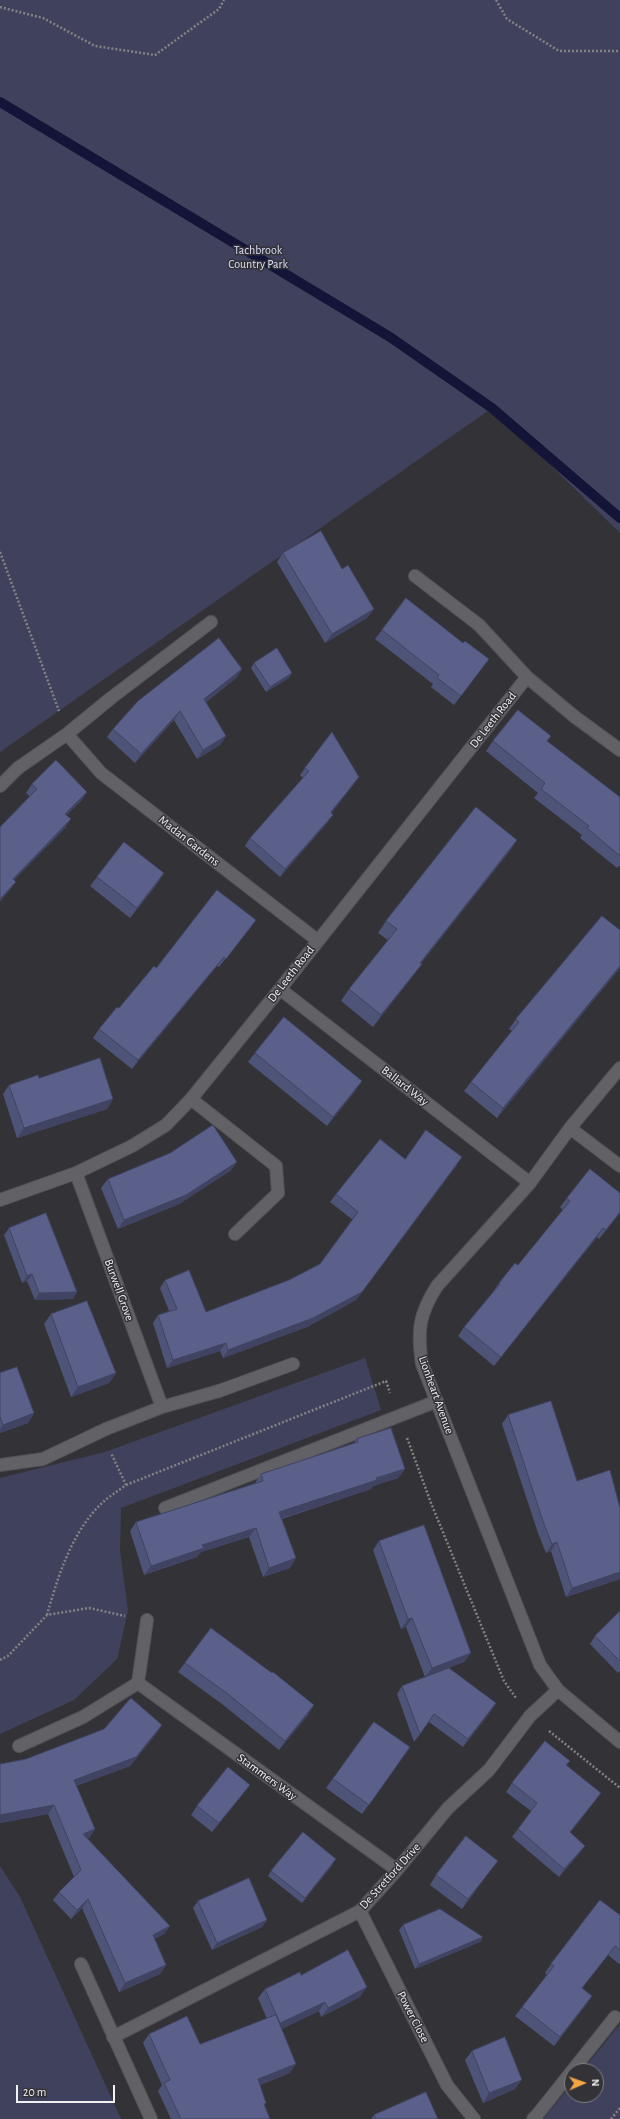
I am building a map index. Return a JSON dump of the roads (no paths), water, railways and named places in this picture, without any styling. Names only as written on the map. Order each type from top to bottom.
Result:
[{"type":"street","points":[[415,576],[479,625],[527,677],[575,717],[620,750]]},
{"type":"street","points":[[0,786],[18,768],[67,734],[211,622]]},
{"type":"street","name":"De Leeth Road","points":[[0,1200],[76,1173],[132,1146],[166,1125],[191,1099],[280,989],[317,940],[527,677]]},
{"type":"street","name":"Madan Gardens","points":[[67,734],[101,773],[317,940]]},
{"type":"street","name":"Ballard Way","points":[[280,989],[530,1183]]},
{"type":"street","name":"Lionheart Avenue","points":[[620,1068],[570,1128],[530,1183],[437,1286],[426,1304],[419,1325],[419,1345],[422,1364],[540,1665],[558,1690],[620,1742]]},
{"type":"street","points":[[191,1099],[276,1166],[278,1193],[235,1234]]},
{"type":"street","points":[[570,1128],[620,1166]]},
{"type":"street","name":"Burwell Grove","points":[[76,1173],[162,1407]]},
{"type":"street","points":[[0,1466],[43,1459],[106,1429],[162,1407],[219,1391],[293,1364]]},
{"type":"street","points":[[165,1508],[437,1401]]},
{"type":"street","points":[[19,1746],[83,1717],[138,1683],[147,1620]]},
{"type":"street","name":"Stammers Way","points":[[138,1683],[397,1870]]},
{"type":"street","name":"De Stretford Drive","points":[[113,2037],[360,1911],[397,1870],[448,1808],[489,1770],[530,1716],[558,1690]]},
{"type":"street","name":"Power Close","points":[[360,1911],[447,2085],[474,2119]]},
{"type":"street","points":[[81,1964],[151,2119]]},
{"type":"street","points":[[578,2063],[615,2017]]},
{"type":"street","points":[[535,2117],[564,2081]]},
{"type":"waterway","points":[[0,102],[390,337],[492,408],[620,518]]},
{"type":"park label","name":"Tachbrook Country Park","points":[[258,257]]}]
